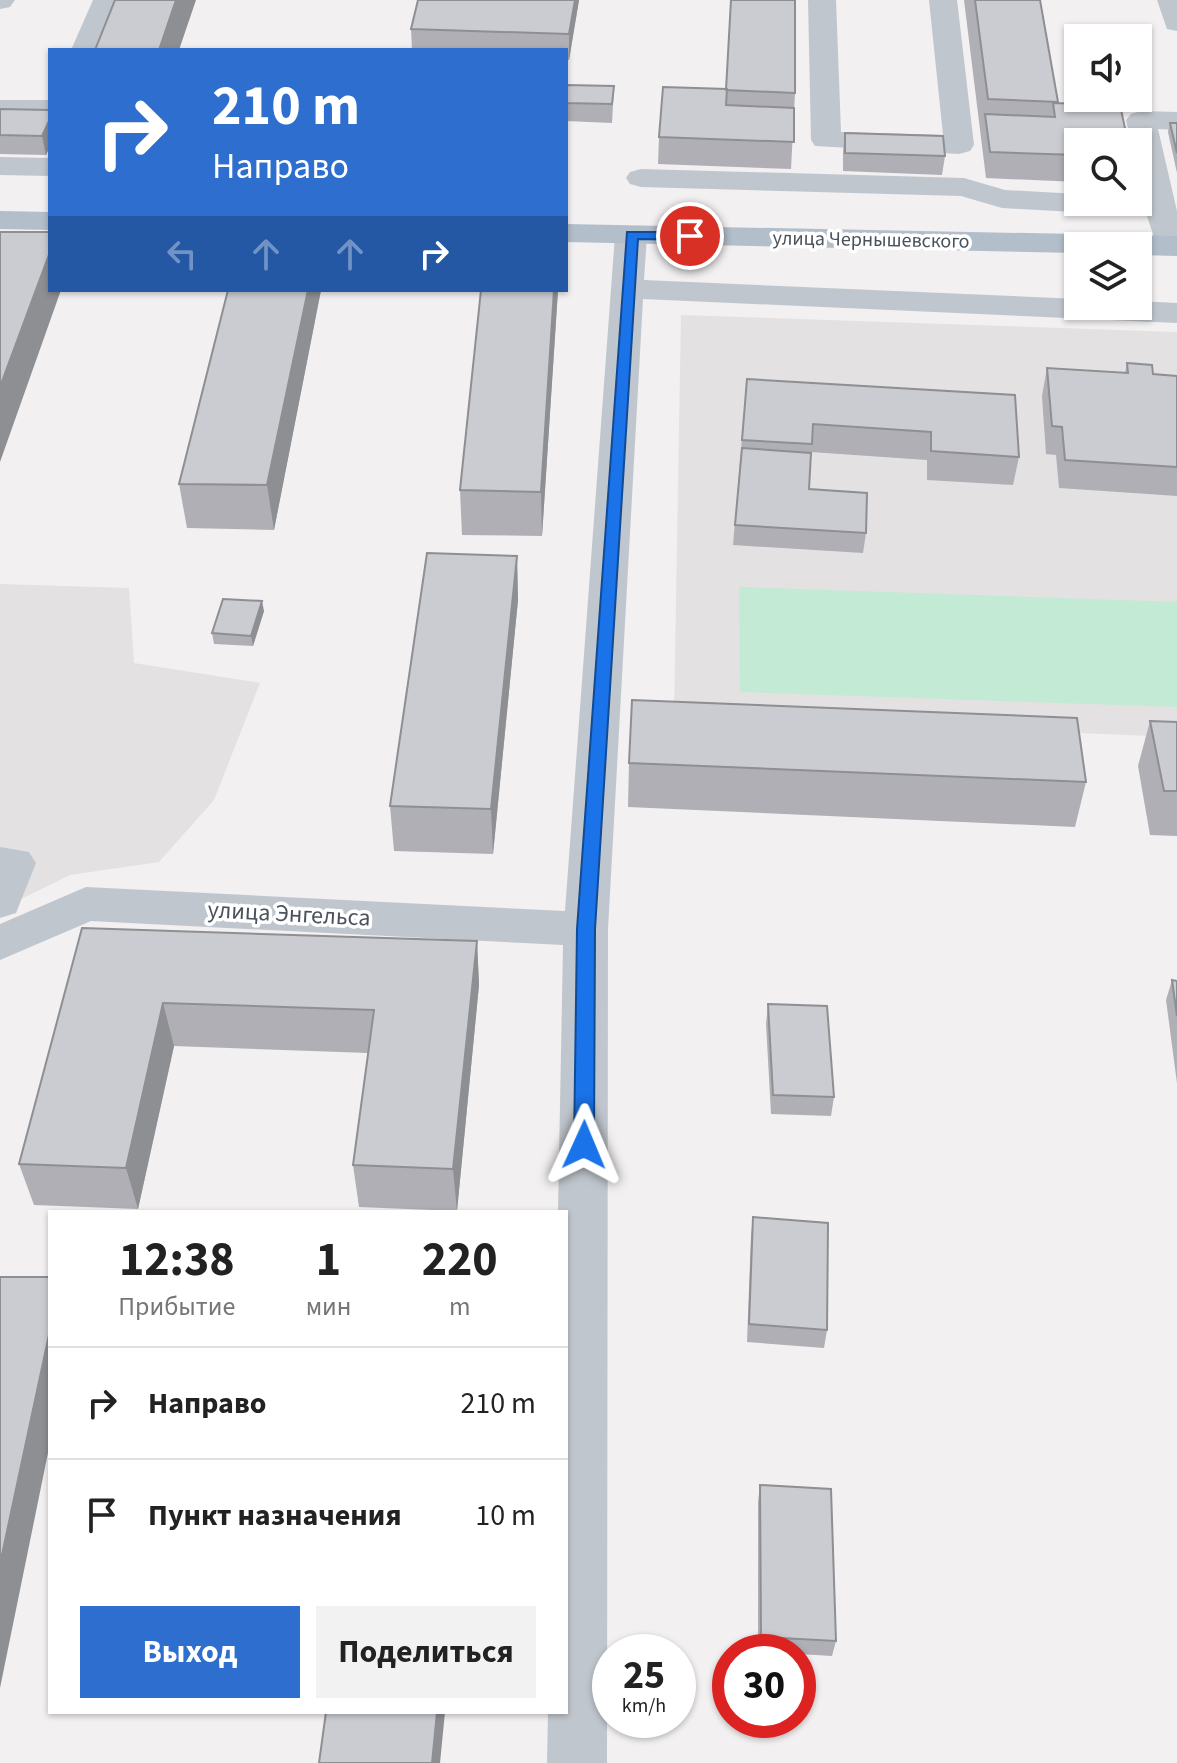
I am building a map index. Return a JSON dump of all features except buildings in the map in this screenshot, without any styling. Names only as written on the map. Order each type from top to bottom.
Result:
[{"type":"main road","points":[[0,220],[48,221]]},
{"type":"main road","name":"улица Чернышевского","points":[[568,233],[1173,246]]},
{"type":"street","points":[[86,48],[107,0]]},
{"type":"street","points":[[822,0],[828,183]]},
{"type":"street","points":[[943,0],[964,187]]},
{"type":"street","points":[[1171,0],[1177,23]]},
{"type":"street","points":[[0,109],[48,109]]},
{"type":"street","points":[[1173,246],[1160,207],[1141,120],[1177,121]]},
{"type":"street","points":[[826,140],[959,145]]},
{"type":"street","points":[[0,166],[48,167]]},
{"type":"street","points":[[641,178],[964,187],[1002,199],[1160,207]]},
{"type":"street","points":[[577,1763],[586,929],[631,235]]},
{"type":"street","points":[[629,289],[1177,313]]},
{"type":"street","points":[[0,863],[14,863],[0,901]]},
{"type":"street","name":"улица Энгельса","points":[[0,943],[86,904],[586,929]]},
{"type":"shaded area","points":[[681,315],[1177,332],[1177,737],[674,717]]},
{"type":"shaded area","points":[[0,584],[129,588],[134,663],[260,683],[214,800],[159,862],[70,875],[13,903],[0,903]]},
{"type":"green space","points":[[739,587],[1177,602],[1177,707],[740,692]]},
{"type":"route","points":[[584,1145],[586,929],[631,235],[690,236]]}]
